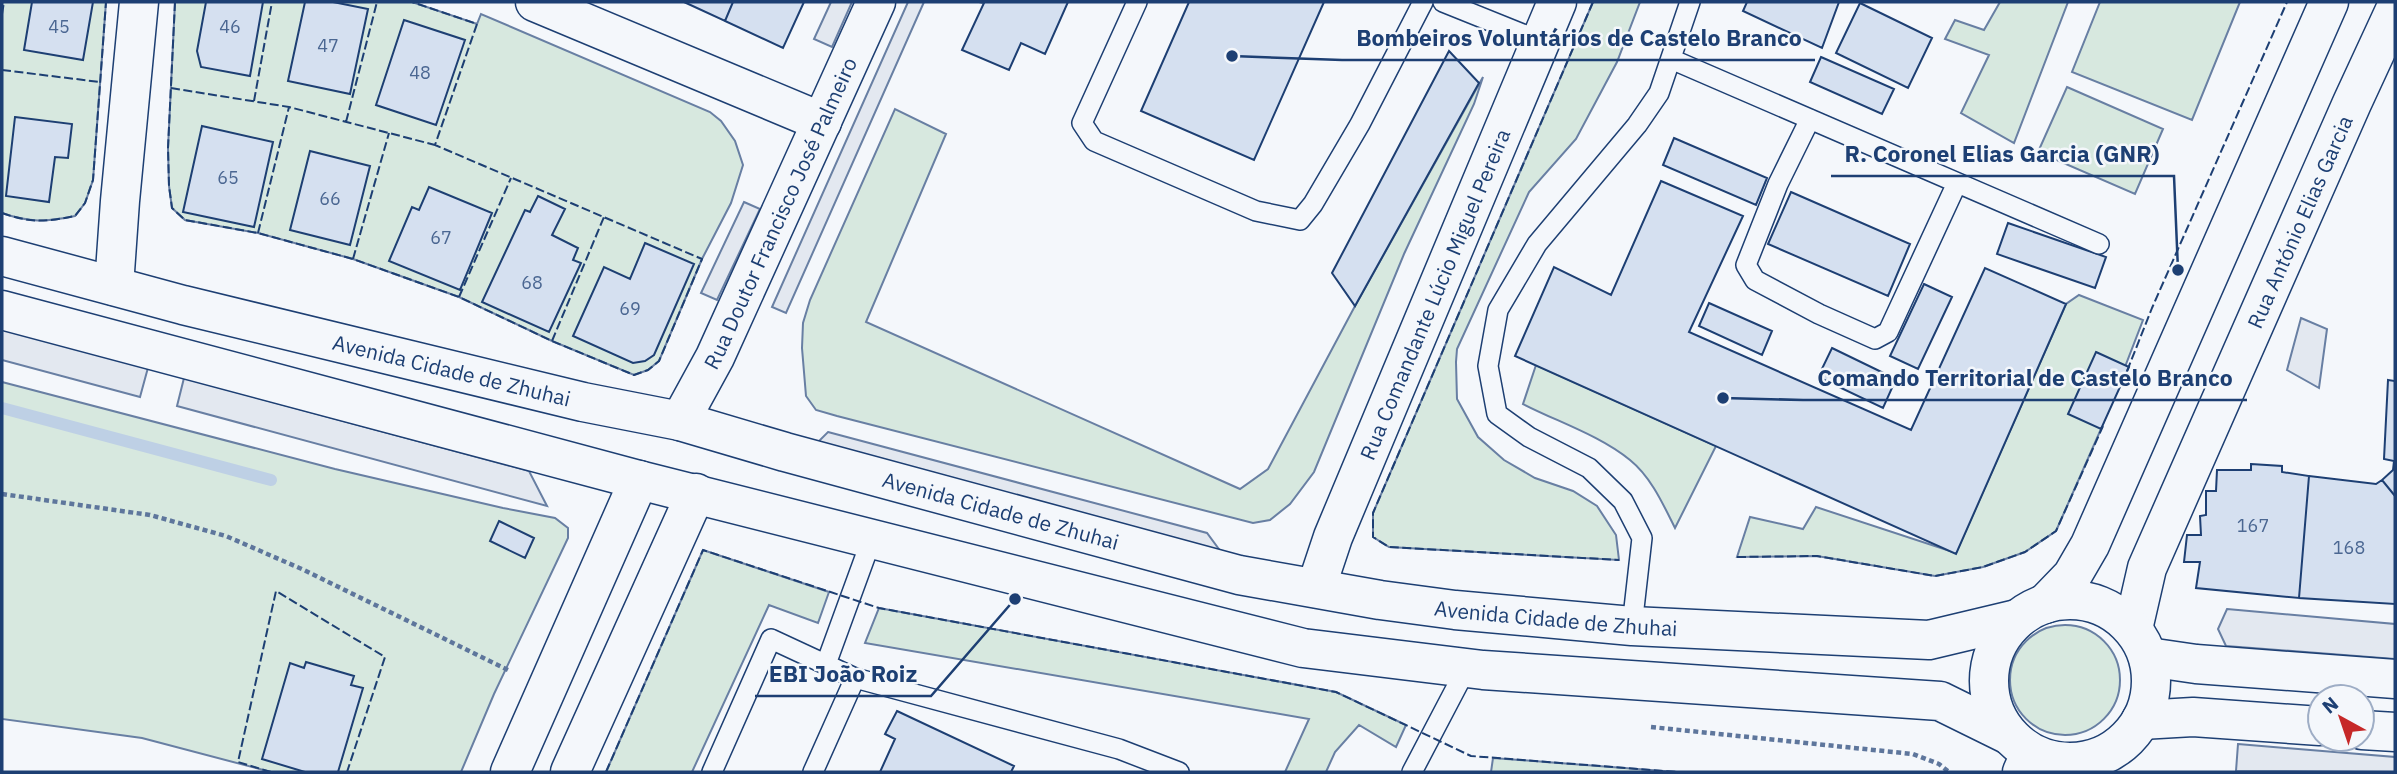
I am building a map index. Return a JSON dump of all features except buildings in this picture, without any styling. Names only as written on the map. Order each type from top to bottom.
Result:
[{"type":"main road","points":[[114,286],[139,2]]},
{"type":"main road","points":[[535,2],[822,122]]},
{"type":"main road","name":"Rua Doutor Francisco José Palmeiro","points":[[680,421],[715,357],[876,2]]},
{"type":"main road","name":"Rua Comandante Lúcio Miguel Pereira","points":[[1315,588],[1557,2]]},
{"type":"main road","points":[[2020,753],[1993,712],[1988,687],[1991,662],[2001,638],[2072,576],[2090,545],[2329,2]]},
{"type":"main road","name":"Rua António Elias Garcia","points":[[2140,643],[2147,568],[2395,10]]},
{"type":"main road","name":"Avenida Cidade de Zhuhai","points":[[2,256],[583,402],[680,421],[1239,575],[1455,610],[1632,626],[1929,640],[2031,612]]},
{"type":"main road","points":[[2,310],[639,480],[1303,648],[1466,668],[1940,701],[2020,753],[2055,762],[2081,762],[2105,755],[2126,740],[2141,720],[2149,700],[2151,678],[2140,643],[2115,613],[2093,603],[2069,600],[2031,612]]},
{"type":"main road","points":[[510,772],[639,480]]},
{"type":"main road","points":[[570,772],[696,493]]},
{"type":"main road","points":[[2140,643],[2196,664],[2395,679]]},
{"type":"main road","points":[[2141,720],[2193,717],[2306,725]]},
{"type":"main road","points":[[2376,731],[2395,732]]},
{"type":"lane","points":[[1137,2],[1082,123],[1094,141],[1256,211],[1300,220],[1313,204],[1360,124],[1423,2]]},
{"type":"lane","points":[[1443,2],[1540,41]]},
{"type":"lane","points":[[1632,626],[1642,538],[1623,501],[1588,468],[1529,437],[1497,414],[1488,366],[1497,310],[1530,255],[1580,190],[1637,125],[1659,93],[1690,2]]},
{"type":"lane","points":[[1671,59],[2099,244]]},
{"type":"lane","points":[[1810,119],[1778,184],[1746,265],[1755,280],[1819,314],[1875,339],[1888,332],[1957,183]]},
{"type":"lane","points":[[826,664],[872,538]]},
{"type":"lane","points":[[712,772],[771,639],[855,677],[1119,748],[1179,772]]},
{"type":"lane","points":[[1412,772],[1466,668]]},
{"type":"lane","points":[[813,772],[855,677]]},
{"type":"path","points":[[2,494],[150,515],[226,537],[304,570],[514,673]]},
{"type":"shaded area","points":[[2,2],[106,2],[93,180],[85,203],[75,216],[38,220],[21,219],[2,213]]},
{"type":"shaded area","points":[[175,2],[412,2],[477,24],[481,14],[710,112],[721,121],[735,141],[743,165],[731,203],[702,259],[659,361],[648,370],[634,375],[552,341],[459,297],[353,259],[258,233],[185,220],[172,208],[169,186],[168,148]]},
{"type":"shaded area","points":[[831,2],[852,2],[832,47],[814,39]]},
{"type":"shaded area","points":[[908,2],[924,2],[786,313],[772,307]]},
{"type":"shaded area","points":[[1593,2],[1640,2],[1617,62],[1576,139],[1529,192],[1457,349],[1457,399],[1478,437],[1504,460],[1535,478],[1573,491],[1597,506],[1616,535],[1619,560],[1389,547],[1373,537],[1373,513]]},
{"type":"shaded area","points":[[2000,2],[2068,2],[2014,143],[1961,113],[1989,55],[1945,39],[1955,20],[1984,30]]},
{"type":"shaded area","points":[[2100,2],[2240,2],[2192,120],[2072,72]]},
{"type":"shaded area","points":[[1483,77],[1474,104],[1404,254],[1314,472],[1290,504],[1270,520],[1253,523],[837,416],[816,410],[806,396],[803,323],[810,300],[895,109],[946,134],[866,322],[1240,489],[1268,469],[1355,306]]},
{"type":"shaded area","points":[[2067,87],[2163,129],[2135,194],[2038,152]]},
{"type":"shaded area","points":[[744,202],[760,209],[717,300],[701,293]]},
{"type":"shaded area","points":[[2079,295],[2143,320],[2101,429],[2056,531],[2025,552],[1983,567],[1935,576],[1817,556],[1737,557],[1750,517],[1803,529],[1816,507],[1956,553],[2066,304]]},
{"type":"shaded area","points":[[2301,318],[2327,329],[2319,388],[2287,370]]},
{"type":"shaded area","points":[[2,324],[149,364],[140,397],[2,360]]},
{"type":"shaded area","points":[[1536,365],[1716,446],[1675,528],[1650,483],[1630,460],[1592,436],[1523,404]]},
{"type":"shaded area","points":[[184,378],[529,471],[547,506],[177,406]]},
{"type":"shaded area","points":[[2,382],[335,469],[555,518],[568,528],[568,538],[494,694],[461,772],[271,772],[142,738],[2,719]]},
{"type":"shaded area","points":[[828,432],[1207,533],[1224,556],[811,449]]},
{"type":"shaded area","points":[[703,550],[829,592],[818,623],[769,605],[692,772],[606,772]]},
{"type":"shaded area","points":[[879,608],[1336,692],[1406,725],[1396,747],[1359,725],[1335,752],[1326,772],[1285,772],[1309,719],[865,643]]},
{"type":"shaded area","points":[[2227,609],[2395,624],[2395,659],[2226,646],[2218,629]]},
{"type":"shaded area","points":[[2065,625],[2086,629],[2104,641],[2116,659],[2120,680],[2116,701],[2104,719],[2086,731],[2065,735],[2044,731],[2026,719],[2014,701],[2010,680],[2014,659],[2026,641],[2044,629]]},
{"type":"shaded area","points":[[2238,744],[2306,750],[2306,753],[2395,757],[2395,772],[2236,771]]},
{"type":"shaded area","points":[[1493,758],[1677,772],[1491,772]]},
{"type":"waterway","points":[[2,408],[271,480]]},
{"type":"fence","points":[[2,14],[4,2]]},
{"type":"fence","points":[[2,213],[21,219],[55,219],[75,216],[85,203],[93,180],[106,2]]},
{"type":"fence","points":[[175,2],[168,148],[169,186],[172,208],[185,220],[258,233],[353,259],[459,297],[552,341],[634,375],[648,370],[659,361],[702,259],[435,145],[477,24],[412,2]]},
{"type":"fence","points":[[254,101],[272,2]]},
{"type":"fence","points":[[346,122],[377,2]]},
{"type":"fence","points":[[1593,2],[1373,513],[1373,537],[1389,547],[1619,560]]},
{"type":"fence","points":[[2127,371],[2152,308],[2287,2]]},
{"type":"fence","points":[[2,70],[100,82]]},
{"type":"fence","points":[[171,88],[289,107],[435,145]]},
{"type":"fence","points":[[258,233],[289,107]]},
{"type":"fence","points":[[353,259],[389,133]]},
{"type":"fence","points":[[459,297],[511,178]]},
{"type":"fence","points":[[552,341],[604,217]]},
{"type":"fence","points":[[1737,557],[1817,556],[1935,576],[1983,567],[2025,552],[2056,531],[2103,426]]},
{"type":"fence","points":[[606,772],[703,550],[879,608],[1336,692],[1471,756],[1677,772]]},
{"type":"fence","points":[[271,772],[238,762],[276,591],[385,657],[347,772]]},
{"type":"place","name":"Bombeiros Voluntários de Castelo Branco","points":[[1232,56]]},
{"type":"place","name":"R. Coronel Elias Garcia (GNR)","points":[[2178,270]]},
{"type":"place","name":"Comando Territorial de Castelo Branco","points":[[1723,398]]},
{"type":"place","name":"EBI João Roiz","points":[[1015,599]]}]
